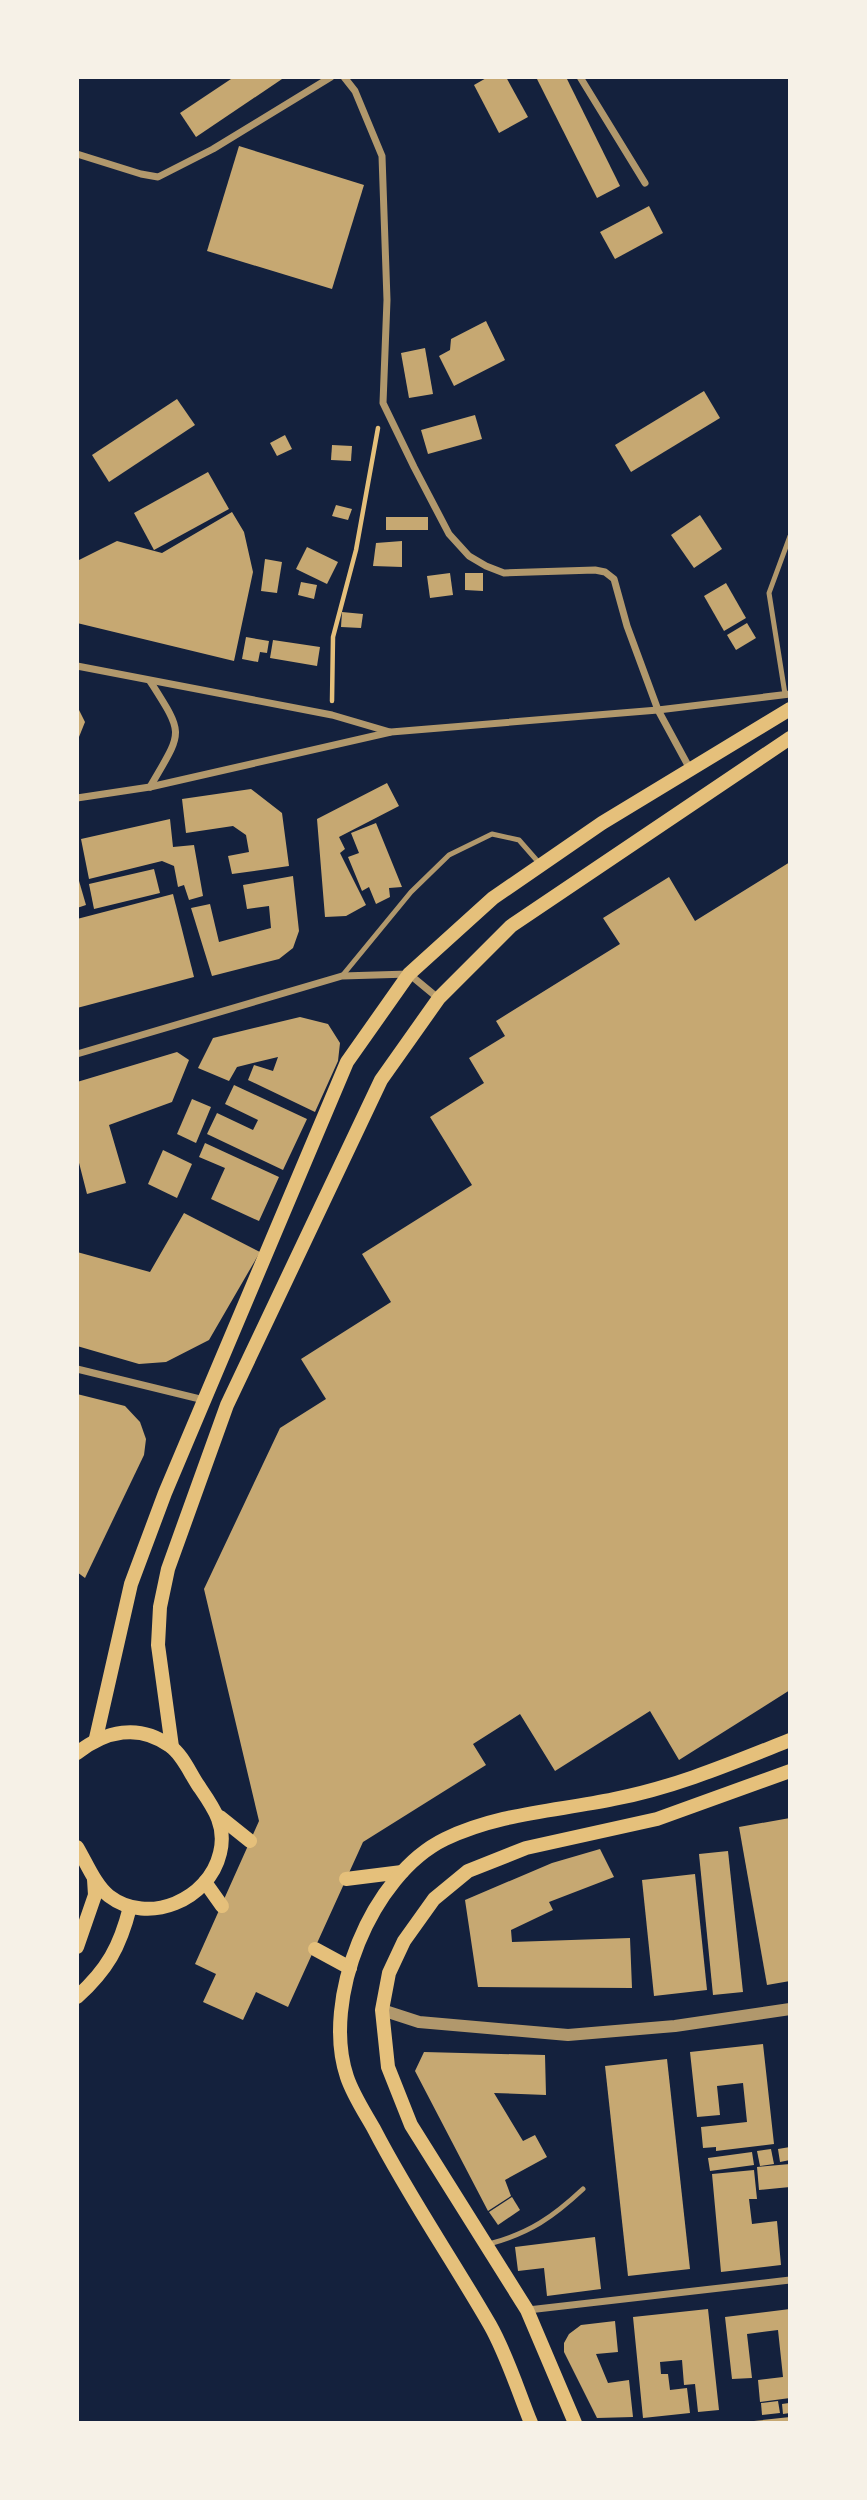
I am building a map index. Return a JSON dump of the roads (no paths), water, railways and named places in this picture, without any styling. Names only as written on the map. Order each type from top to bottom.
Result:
[{"type":"main road","points":[[96,1738],[131,1584],[204,1401],[347,1062],[409,974],[493,898],[690,769],[790,709]]},
{"type":"main road","points":[[172,1747],[158,1645],[160,1607],[172,1556],[227,1405],[316,1212],[381,1080],[439,999],[511,926],[790,738]]},
{"type":"main road","points":[[77,1753],[96,1738],[120,1731],[147,1733],[172,1747],[220,1817],[250,1841]]},
{"type":"main road","points":[[531,2423],[491,2328],[393,2166],[346,2077],[339,2019],[341,1999],[350,1968],[373,1910],[402,1871],[443,1840],[494,1819],[612,1800],[678,1785],[790,1740]]},
{"type":"main road","points":[[575,2423],[527,2311],[411,2125],[388,2067],[382,2010],[389,1973],[404,1941],[435,1899],[468,1871],[526,1848],[657,1819],[790,1771]]},
{"type":"main road","points":[[77,1847],[108,1896],[130,1908],[156,1910],[183,1901],[205,1882],[220,1854],[220,1817]]},
{"type":"main road","points":[[346,1879],[402,1871]]},
{"type":"main road","points":[[77,1947],[95,1895],[94,1877]]},
{"type":"main road","points":[[205,1882],[222,1906]]},
{"type":"main road","points":[[77,1997],[96,1980],[121,1940],[130,1908]]},
{"type":"main road","points":[[315,1949],[350,1968]]},
{"type":"street","points":[[77,154],[158,177],[213,149],[331,77]]},
{"type":"street","points":[[344,77],[355,91],[382,156],[387,300],[383,403],[449,534],[469,556],[504,573],[595,570],[605,572],[614,579],[627,626],[658,709],[690,769]]},
{"type":"street","points":[[580,77],[645,183]]},
{"type":"street","points":[[77,666],[332,715],[391,732]]},
{"type":"street","points":[[150,681],[176,722],[175,743],[150,786]]},
{"type":"street","points":[[77,798],[150,786],[391,732],[658,709],[788,694]]},
{"type":"street","points":[[77,1054],[342,976],[409,974],[439,999]]},
{"type":"street","points":[[77,1369],[204,1401]]},
{"type":"street","points":[[382,2010],[419,2022],[568,2035],[675,2026],[790,2009]]},
{"type":"street","points":[[527,2311],[790,2280]]},
{"type":"lane","points":[[788,694],[769,593],[790,536]]},
{"type":"lane","points":[[342,976],[411,892],[449,855],[492,834],[519,840],[541,865]]},
{"type":"lane","points":[[486,2245],[512,2238],[549,2221],[583,2189]]}]
